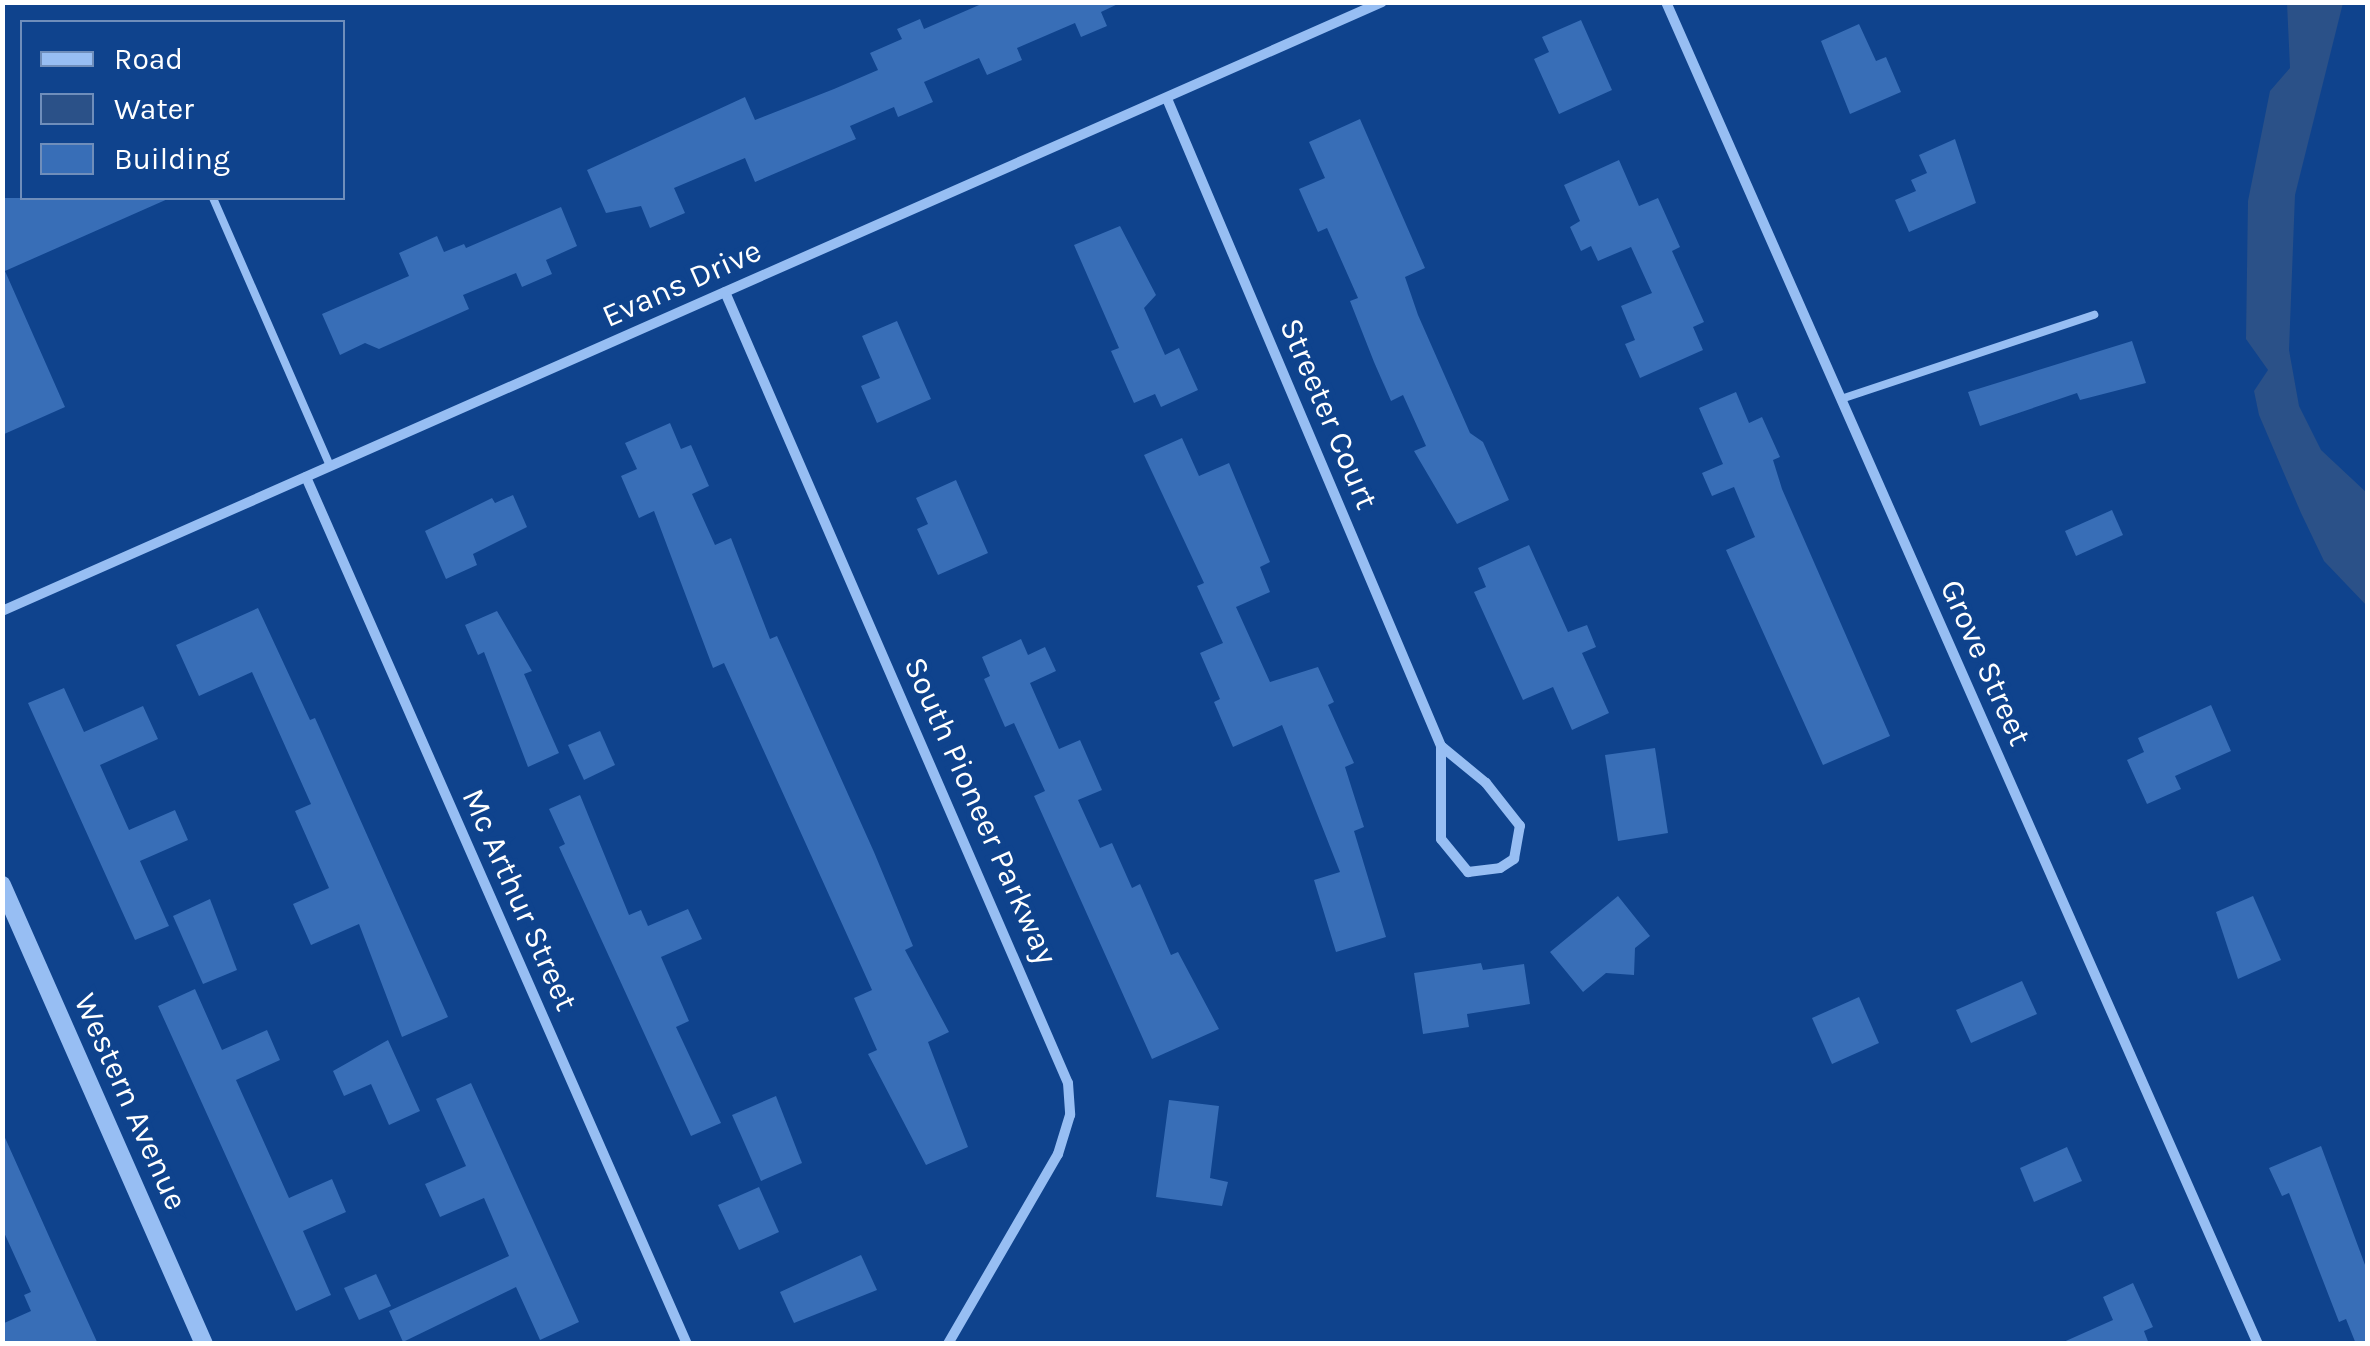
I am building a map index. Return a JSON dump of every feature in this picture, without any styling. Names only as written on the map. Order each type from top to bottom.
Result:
[{"type":"street","name":"Evans Drive","points":[[2,611],[1168,101],[1382,2]]},
{"type":"street","name":"Grove Street","points":[[1666,2],[2258,1344]]},
{"type":"street","name":"Streeter Court","points":[[1168,101],[1441,746],[1441,839],[1468,872],[1500,868],[1514,859],[1520,826],[1486,783],[1441,746]]},
{"type":"street","name":"South Pioneer Parkway","points":[[724,292],[1068,1083],[1070,1115],[1058,1154],[948,1344]]},
{"type":"street","name":"Mc Arthur Street","points":[[306,477],[686,1344]]},
{"type":"street","name":"Western Avenue","points":[[2,886],[204,1344]]},
{"type":"lane","points":[[214,200],[330,466]]},
{"type":"lane","points":[[1841,398],[2094,315]]},
{"type":"water","points":[[2287,3],[2343,3],[2295,195],[2289,350],[2299,406],[2321,450],[2367,493],[2367,606],[2324,561],[2301,513],[2259,415],[2254,391],[2268,370],[2246,339],[2248,201],[2270,91],[2290,68]]},
{"type":"building","points":[[986,2],[1122,2],[1101,12],[1107,26],[1081,37],[1075,23],[1017,48],[1022,60],[987,75],[979,58],[924,82],[933,102],[898,117],[894,107],[850,126],[856,139],[755,182],[745,158],[674,188],[685,213],[650,228],[641,206],[606,213],[587,170],[745,97],[755,120],[834,89],[878,70],[870,53],[902,39],[897,29],[920,19],[924,29]]},
{"type":"building","points":[[1581,20],[1612,90],[1559,114],[1534,59],[1549,52],[1542,37]]},
{"type":"building","points":[[1859,24],[1876,61],[1886,57],[1901,92],[1850,114],[1821,41]]},
{"type":"building","points":[[1360,119],[1425,268],[1405,277],[1418,315],[1470,433],[1483,442],[1509,500],[1457,524],[1414,451],[1426,446],[1403,395],[1391,401],[1350,301],[1358,298],[1327,228],[1318,232],[1299,189],[1325,178],[1309,142]]},
{"type":"building","points":[[1955,139],[1976,203],[1909,232],[1895,200],[1916,191],[1911,180],[1927,173],[1919,155]]},
{"type":"building","points":[[1619,160],[1639,206],[1658,198],[1680,247],[1672,251],[1704,322],[1693,327],[1703,350],[1640,378],[1625,344],[1635,340],[1621,306],[1652,293],[1631,247],[1598,261],[1591,246],[1581,251],[1570,227],[1580,221],[1564,185]]},
{"type":"building","points":[[2,198],[165,200],[5,271],[65,407],[2,435]]},
{"type":"building","points":[[561,207],[577,246],[546,260],[552,274],[522,287],[516,273],[463,295],[469,309],[379,349],[365,343],[340,355],[322,314],[409,276],[399,253],[437,236],[444,252],[464,244],[466,248]]},
{"type":"building","points":[[1120,226],[1156,295],[1144,308],[1165,355],[1179,348],[1198,390],[1161,407],[1155,394],[1134,403],[1111,351],[1119,348],[1074,245]]},
{"type":"building","points":[[897,321],[931,399],[877,423],[861,386],[880,378],[862,336]]},
{"type":"building","points":[[2132,341],[2146,383],[2080,400],[2077,393],[1980,426],[1968,392]]},
{"type":"building","points":[[1736,392],[1749,423],[1762,417],[1780,457],[1773,460],[1782,489],[1890,736],[1823,765],[1726,550],[1755,537],[1734,487],[1712,496],[1702,473],[1723,464],[1699,408]]},
{"type":"building","points":[[670,423],[681,449],[691,445],[709,486],[692,494],[715,545],[731,538],[770,639],[777,636],[874,852],[913,946],[905,950],[949,1032],[928,1042],[968,1147],[926,1165],[868,1054],[877,1050],[854,998],[872,990],[724,663],[713,668],[654,511],[639,518],[621,476],[637,469],[625,443]]},
{"type":"building","points":[[1182,438],[1199,476],[1229,463],[1270,562],[1260,567],[1270,592],[1236,607],[1270,682],[1318,667],[1334,702],[1328,705],[1354,763],[1345,767],[1364,827],[1354,831],[1386,937],[1336,952],[1314,880],[1340,872],[1282,725],[1233,747],[1214,702],[1220,699],[1200,653],[1223,643],[1197,586],[1204,583],[1144,455]]},
{"type":"building","points":[[956,480],[988,553],[938,575],[917,529],[928,524],[916,498]]},
{"type":"building","points":[[513,495],[527,527],[473,554],[477,565],[446,579],[425,531],[492,498],[495,503]]},
{"type":"building","points":[[2112,510],[2123,535],[2076,556],[2065,531]]},
{"type":"building","points":[[1529,545],[1568,632],[1587,625],[1596,647],[1582,653],[1609,713],[1572,730],[1553,687],[1523,700],[1474,592],[1486,587],[1478,568]]},
{"type":"building","points":[[258,608],[310,720],[315,718],[448,1017],[402,1037],[359,924],[311,945],[293,904],[329,888],[295,811],[311,804],[252,672],[199,696],[176,645]]},
{"type":"building","points":[[497,611],[532,671],[524,674],[559,753],[528,767],[484,652],[478,655],[465,625]]},
{"type":"building","points":[[1021,639],[1028,655],[1045,647],[1056,671],[1030,683],[1059,749],[1080,740],[1102,790],[1078,800],[1100,848],[1112,843],[1132,888],[1140,884],[1171,955],[1178,952],[1219,1029],[1152,1059],[1034,796],[1045,791],[1014,723],[1005,727],[984,679],[990,676],[982,657]]},
{"type":"building","points":[[64,688],[84,732],[143,706],[158,739],[100,765],[129,830],[175,810],[188,840],[140,861],[169,926],[135,940],[28,703]]},
{"type":"building","points":[[2211,705],[2231,751],[2175,776],[2181,789],[2147,804],[2127,760],[2144,752],[2138,738]]},
{"type":"building","points":[[600,731],[615,765],[584,780],[568,745]]},
{"type":"building","points":[[1655,748],[1668,833],[1618,841],[1605,755]]},
{"type":"building","points":[[580,795],[629,915],[641,910],[648,926],[688,909],[702,939],[661,957],[689,1021],[676,1027],[721,1123],[691,1136],[559,847],[565,844],[549,809]]},
{"type":"building","points":[[1618,896],[1650,936],[1635,948],[1634,975],[1606,973],[1583,992],[1550,952]]},
{"type":"building","points":[[2253,896],[2281,960],[2238,979],[2216,912]]},
{"type":"building","points":[[210,899],[237,970],[203,984],[173,916]]},
{"type":"building","points":[[1481,963],[1483,970],[1524,964],[1530,1004],[1467,1014],[1469,1027],[1423,1034],[1414,973]]},
{"type":"building","points":[[2022,981],[2037,1014],[1971,1043],[1956,1010]]},
{"type":"building","points":[[195,989],[222,1050],[267,1030],[280,1060],[236,1080],[289,1198],[332,1179],[346,1212],[303,1231],[331,1295],[296,1311],[158,1006]]},
{"type":"building","points":[[1859,997],[1879,1043],[1832,1064],[1812,1018]]},
{"type":"building","points":[[388,1040],[420,1111],[389,1125],[371,1084],[344,1096],[333,1071]]},
{"type":"building","points":[[471,1083],[579,1322],[540,1340],[516,1287],[403,1342],[389,1311],[509,1256],[484,1198],[440,1217],[425,1184],[466,1166],[436,1099]]},
{"type":"building","points":[[776,1096],[802,1163],[761,1181],[732,1115]]},
{"type":"building","points":[[1169,1100],[1219,1106],[1210,1178],[1228,1182],[1222,1206],[1156,1197]]},
{"type":"building","points":[[2,1131],[98,1344],[2,1344],[2,1324],[31,1311],[24,1295],[31,1292],[2,1228]]},
{"type":"building","points":[[2321,1146],[2368,1273],[2368,1344],[2356,1344],[2346,1319],[2339,1322],[2289,1193],[2282,1196],[2269,1168]]},
{"type":"building","points":[[2067,1147],[2082,1181],[2034,1202],[2020,1168]]},
{"type":"building","points":[[759,1187],[779,1232],[739,1250],[718,1205]]},
{"type":"building","points":[[861,1255],[877,1290],[794,1323],[780,1292]]},
{"type":"building","points":[[376,1274],[391,1306],[359,1320],[344,1288]]},
{"type":"building","points":[[2133,1283],[2153,1327],[2144,1331],[2149,1344],[2059,1344],[2113,1320],[2103,1297]]}]
